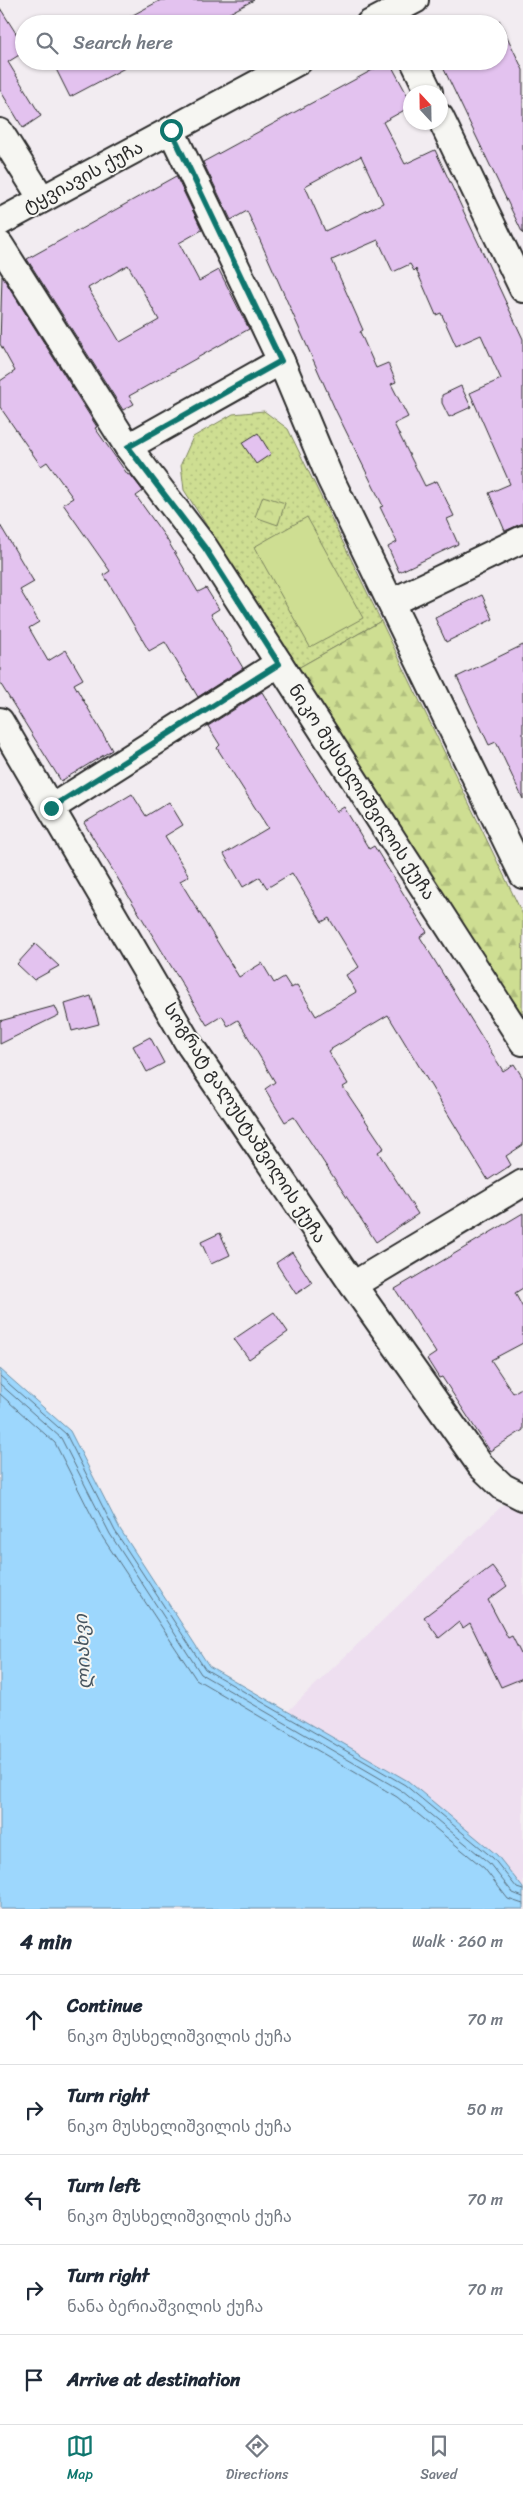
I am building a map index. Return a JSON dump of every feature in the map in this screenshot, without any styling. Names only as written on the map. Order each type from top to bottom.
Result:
[{"type":"street","points":[[382,15],[415,0]]},
{"type":"street","name":"ტყვიავის ქუჩა","points":[[0,222],[282,70]]},
{"type":"street","points":[[418,70],[426,85]]},
{"type":"street","points":[[171,130],[281,361],[330,478],[392,602],[523,875]]},
{"type":"street","points":[[446,130],[523,288]]},
{"type":"street","points":[[0,132],[42,199]]},
{"type":"street","name":"ნიკო მუსხელიშვილის ქუჩა","points":[[0,245],[128,447],[205,548],[523,1042]]},
{"type":"street","points":[[128,447],[281,361]]},
{"type":"street","points":[[392,602],[523,539]]},
{"type":"street","points":[[51,808],[279,664]]},
{"type":"street","name":"სოგრატ გალუსტაშვილის ქუჩა","points":[[0,721],[187,1041],[353,1285],[481,1466],[503,1487],[523,1498]]},
{"type":"street","points":[[353,1285],[523,1183]]},
{"type":"shaded area","points":[[505,1503],[523,1503],[523,1888],[497,1855],[288,1711]]},
{"type":"green space","points":[[264,411],[288,429],[381,621],[298,668],[184,490],[181,464],[193,437],[233,414]]},
{"type":"green space","points":[[263,496],[285,503],[278,525],[255,517]]},
{"type":"green space","points":[[307,517],[363,618],[310,647],[254,547]]},
{"type":"green space","points":[[381,621],[523,915],[522,1016],[298,668]]},
{"type":"water","name":"ლიახვი","points":[[0,1369],[70,1431],[120,1529],[209,1666],[408,1781],[497,1855],[523,1888],[523,1909],[0,1909]]},
{"type":"building","points":[[161,0],[254,0],[226,15],[133,15]]},
{"type":"building","points":[[0,8],[15,32],[15,58],[8,62],[41,116],[23,128],[0,90]]},
{"type":"building","points":[[508,39],[523,70],[523,234],[444,70],[508,70]]},
{"type":"building","points":[[56,70],[121,70],[70,97]]},
{"type":"building","points":[[372,70],[394,70],[403,87],[403,111],[383,122],[405,164],[435,150],[523,339],[523,523],[505,531],[489,493],[510,484],[470,393],[501,379],[481,335],[456,346],[441,313],[436,315],[416,269],[414,271],[410,264],[393,272],[378,240],[332,260],[363,330],[360,332],[376,368],[388,363],[396,382],[391,384],[408,417],[394,424],[425,486],[437,481],[454,516],[447,519],[458,544],[399,572],[388,547],[397,542],[380,507],[383,506],[335,409],[247,211],[231,220],[203,162]],"holes":[[[361,156],[383,203],[325,231],[305,186]]]},
{"type":"building","points":[[176,176],[202,230],[179,243],[199,281],[219,270],[249,329],[129,396],[134,404],[123,410],[27,259]],"holes":[[[128,265],[159,320],[120,342],[88,288]]]},
{"type":"building","points":[[2,276],[97,427],[95,428],[128,475],[130,474],[143,491],[136,496],[166,538],[198,592],[206,588],[219,609],[211,614],[243,668],[198,697],[165,642],[149,651],[104,575],[110,571],[63,504],[73,498],[47,462],[41,466],[0,407],[0,381],[15,371],[0,344]]},
{"type":"building","points":[[461,386],[471,407],[449,417],[442,403],[442,395]]},
{"type":"building","points":[[258,433],[271,454],[256,464],[242,443]]},
{"type":"building","points":[[0,525],[34,582],[20,590],[39,622],[29,628],[48,661],[66,650],[83,679],[74,684],[112,750],[61,781],[0,683]]},
{"type":"building","points":[[482,595],[493,619],[446,642],[435,618]]},
{"type":"building","points":[[523,645],[523,799],[496,742],[489,745],[457,677]]},
{"type":"building","points":[[262,692],[336,812],[344,807],[369,849],[374,846],[427,932],[420,937],[503,1071],[514,1064],[523,1078],[523,1145],[506,1156],[511,1165],[488,1180],[388,1015],[328,1051],[348,1084],[343,1087],[384,1148],[378,1152],[418,1214],[376,1242],[294,1117],[285,1122],[265,1089],[275,1082],[238,1020],[228,1026],[222,1016],[207,1025],[84,823],[132,794],[146,816],[169,802],[183,825],[165,836],[189,876],[180,881],[239,977],[262,963],[274,983],[284,977],[291,988],[297,985],[316,1016],[356,992],[346,975],[359,967],[329,918],[322,922],[292,873],[267,888],[260,877],[243,887],[224,854],[268,828],[217,748],[220,745],[208,726]]},
{"type":"building","points":[[35,944],[59,966],[34,980],[17,964]]},
{"type":"building","points":[[91,996],[99,1024],[72,1031],[65,1004]]},
{"type":"building","points":[[55,1006],[59,1015],[0,1044],[0,1021]]},
{"type":"building","points":[[150,1037],[164,1063],[147,1072],[133,1046]]},
{"type":"building","points":[[523,1213],[523,1288],[515,1293],[523,1308],[523,1343],[491,1360],[513,1393],[523,1387],[523,1430],[490,1451],[442,1377],[439,1378],[427,1359],[436,1353],[395,1289]]},
{"type":"building","points":[[220,1233],[230,1255],[211,1264],[201,1242]]},
{"type":"building","points":[[292,1252],[312,1283],[296,1294],[276,1263]]},
{"type":"building","points":[[274,1312],[288,1332],[249,1359],[234,1339]]},
{"type":"building","points":[[492,1566],[507,1586],[488,1600],[508,1638],[512,1636],[523,1658],[523,1678],[501,1687],[470,1623],[463,1628],[459,1622],[439,1638],[424,1617]]},
{"type":"route","points":[[51,808],[279,664],[205,548],[128,447],[281,361],[171,130]]}]
